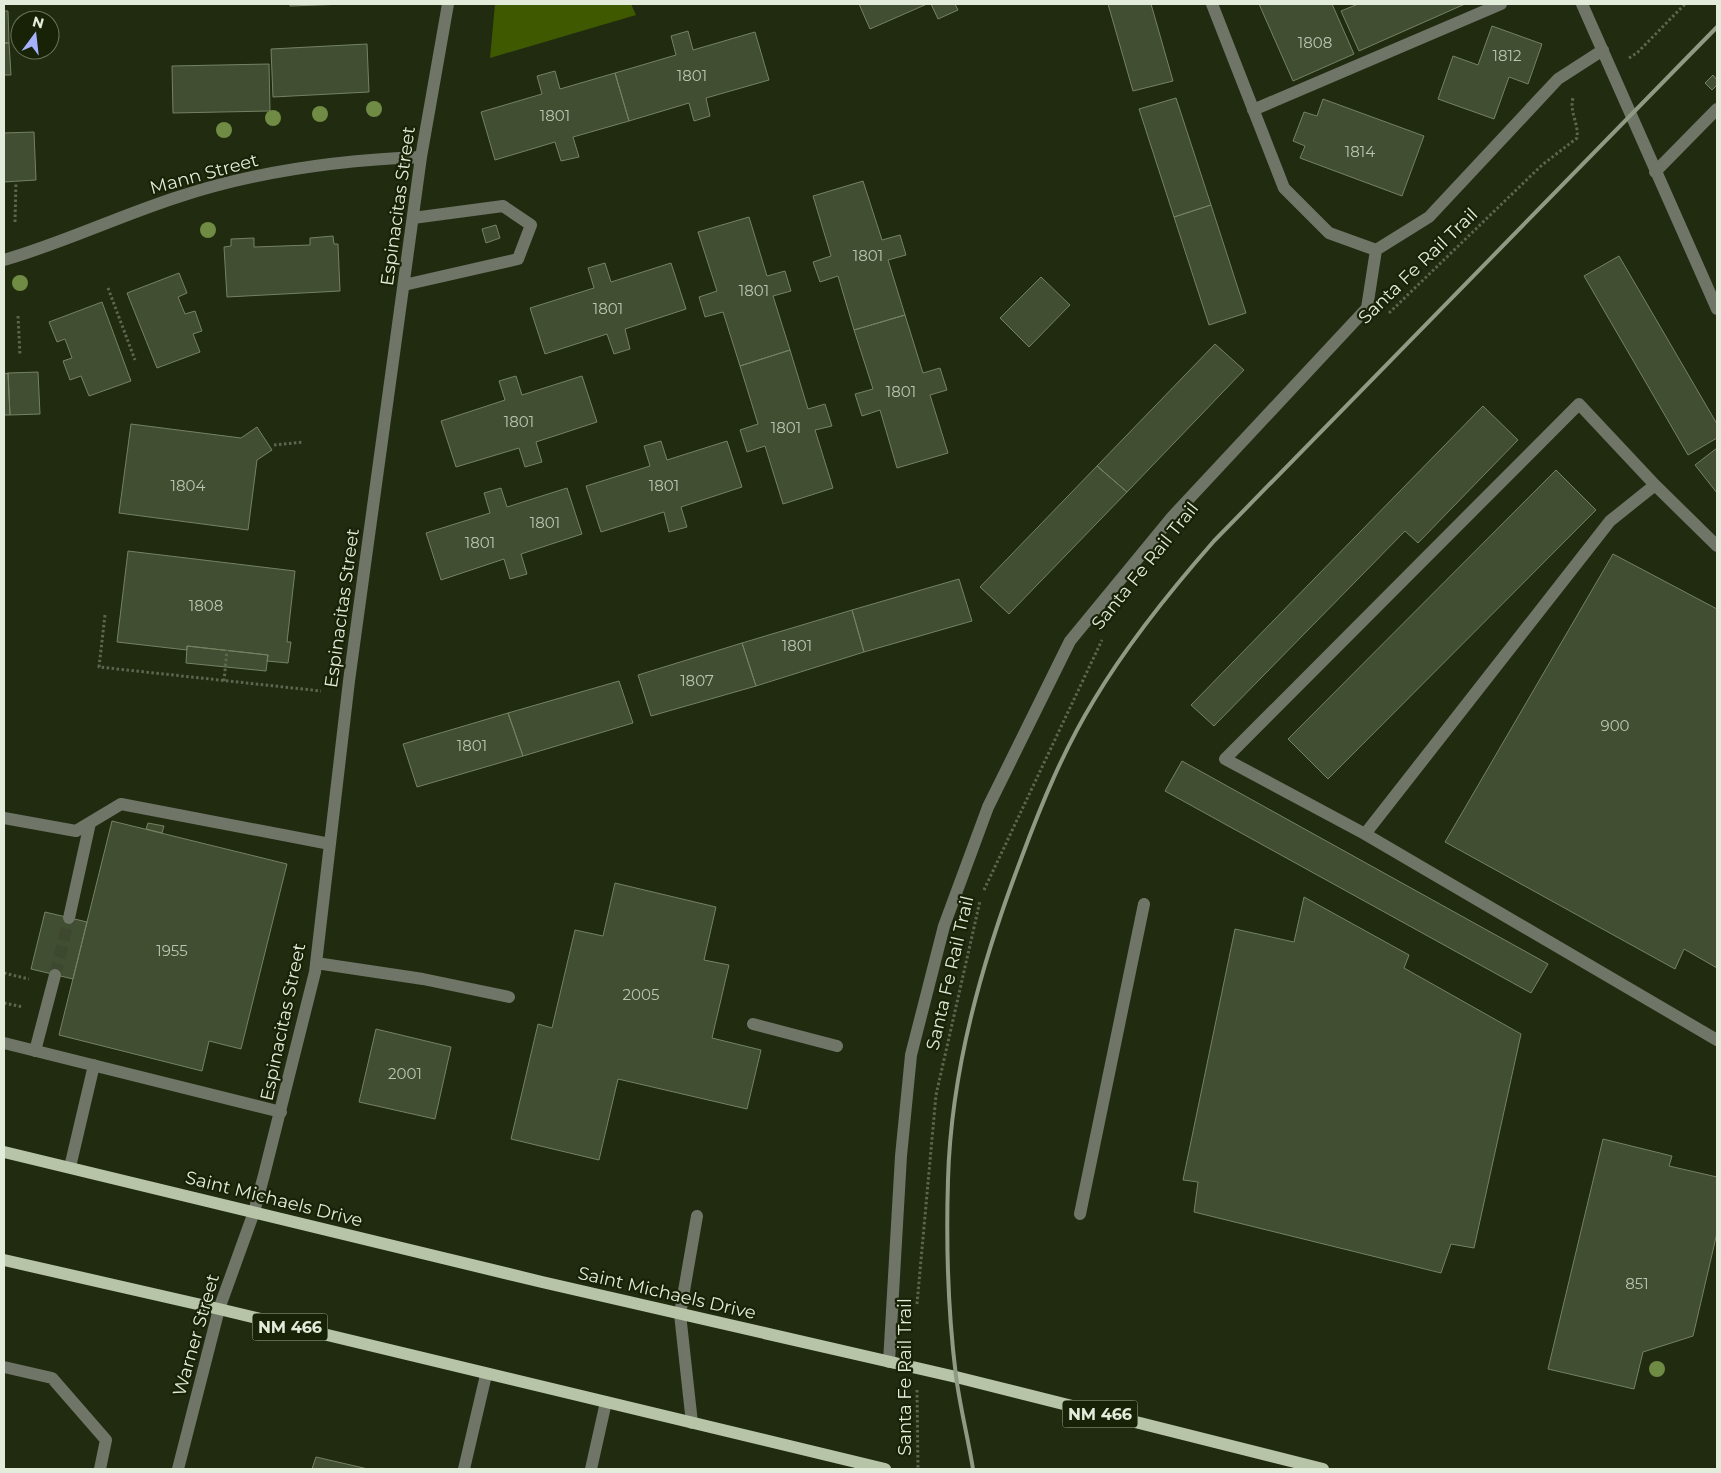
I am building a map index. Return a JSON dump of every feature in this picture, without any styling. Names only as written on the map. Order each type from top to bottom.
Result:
[{"type":"main road","name":"Saint Michaels Drive","points":[[4,1152],[680,1314],[917,1368],[1315,1468]]},
{"type":"main road","name":"NM 466","points":[[4,1260],[219,1309],[486,1375],[885,1469]]},
{"type":"street","name":"Espinacitas Street","points":[[254,1212],[281,1112],[316,963],[349,681],[421,157],[448,4]]},
{"type":"street","points":[[1212,4],[1284,188],[1329,233],[1376,250]]},
{"type":"street","points":[[1253,110],[1500,4]]},
{"type":"street","points":[[1582,4],[1632,113],[1655,172],[1717,309]]},
{"type":"street","points":[[1376,250],[1429,218],[1558,79],[1603,50]]},
{"type":"street","points":[[1655,172],[1717,109]]},
{"type":"street","name":"Mann Street","points":[[4,260],[55,244],[150,206],[209,187],[327,164],[421,157]]},
{"type":"street","points":[[404,285],[518,259],[531,225],[503,206],[413,218]]},
{"type":"street","points":[[889,1362],[901,1156],[911,1055],[944,926],[988,807],[1070,641],[1172,517],[1367,308],[1376,250]]},
{"type":"street","points":[[1717,546],[1654,485],[1579,404],[1225,759],[1365,834],[1717,1040]]},
{"type":"street","points":[[1365,834],[1610,520],[1654,485]]},
{"type":"street","points":[[4,818],[76,831],[121,804],[330,844]]},
{"type":"street","points":[[69,918],[90,823]]},
{"type":"street","points":[[1080,1214],[1144,904]]},
{"type":"street","points":[[316,963],[423,979],[509,998]]},
{"type":"street","points":[[35,1051],[55,975]]},
{"type":"street","points":[[753,1024],[837,1046]]},
{"type":"street","points":[[4,1043],[281,1112]]},
{"type":"street","points":[[70,1167],[94,1066]]},
{"type":"street","name":"Warner Street","points":[[178,1469],[219,1309],[254,1212]]},
{"type":"street","points":[[692,1423],[680,1314],[697,1216]]},
{"type":"street","points":[[4,1367],[52,1378],[106,1440],[100,1469]]},
{"type":"street","points":[[464,1469],[486,1375]]},
{"type":"street","points":[[591,1469],[606,1402]]},
{"type":"path","points":[[1612,70],[1637,53],[1684,4]]},
{"type":"path","name":"Santa Fe Rail Trail","points":[[1385,317],[1542,165],[1577,138],[1578,130],[1571,105],[1574,94]]},
{"type":"path","points":[[15,222],[16,181]]},
{"type":"path","points":[[108,288],[135,360]]},
{"type":"path","points":[[18,316],[20,356]]},
{"type":"path","points":[[274,445],[303,442]]},
{"type":"path","points":[[105,614],[99,667],[321,692]]},
{"type":"path","name":"Santa Fe Rail Trail","points":[[917,1310],[936,1094],[981,896],[1104,635]]},
{"type":"path","points":[[224,680],[226,650]]},
{"type":"path","points":[[4,974],[29,979]]},
{"type":"path","points":[[4,1003],[23,1008]]},
{"type":"path","name":"Santa Fe Rail Trail","points":[[917,1368],[918,1469]]},
{"type":"green space","points":[[495,4],[631,4],[636,15],[490,58]]},
{"type":"building","points":[[290,4],[347,4],[290,6]]},
{"type":"building","points":[[859,4],[927,4],[870,29]]},
{"type":"building","points":[[931,4],[955,4],[958,10],[938,19]]},
{"type":"building","points":[[1108,4],[1151,4],[1173,81],[1133,91]]},
{"type":"building","points":[[1259,4],[1332,4],[1354,54],[1293,81]]},
{"type":"building","points":[[1358,4],[1465,4],[1359,51],[1341,11]]},
{"type":"building","points":[[4,11],[8,11],[9,43],[4,43]]},
{"type":"building","points":[[1492,26],[1542,44],[1528,84],[1509,77],[1494,119],[1438,99],[1453,56],[1478,65]]},
{"type":"building","points":[[688,31],[693,50],[755,32],[769,80],[706,98],[710,116],[694,121],[689,103],[629,121],[615,73],[676,55],[671,36]]},
{"type":"building","points":[[4,43],[9,43],[11,75],[4,75]]},
{"type":"building","points":[[367,44],[369,92],[273,97],[271,49]]},
{"type":"building","points":[[269,64],[270,111],[173,113],[172,66]]},
{"type":"building","points":[[555,71],[560,89],[615,73],[629,121],[573,137],[579,157],[561,161],[555,142],[495,160],[481,112],[542,94],[537,76]]},
{"type":"building","points":[[1713,75],[1717,80],[1717,85],[1712,90],[1705,83]]},
{"type":"building","points":[[1176,98],[1211,205],[1174,217],[1139,109]]},
{"type":"building","points":[[1323,99],[1424,136],[1402,196],[1300,158],[1305,146],[1293,141],[1304,112],[1317,116]]},
{"type":"building","points":[[34,132],[36,180],[4,182],[4,133]]},
{"type":"building","points":[[863,181],[882,240],[900,235],[906,255],[888,260],[905,315],[854,330],[838,276],[820,282],[813,262],[831,256],[813,196]]},
{"type":"building","points":[[1211,205],[1246,313],[1209,325],[1174,217]]},
{"type":"building","points":[[749,217],[767,276],[785,271],[791,291],[773,296],[790,350],[740,366],[723,312],[705,317],[699,297],[717,291],[698,232]]},
{"type":"building","points":[[496,225],[500,238],[486,243],[482,229]]},
{"type":"building","points":[[333,236],[334,244],[338,244],[340,291],[227,297],[224,247],[231,246],[231,239],[254,238],[254,247],[310,245],[310,238]]},
{"type":"building","points":[[1619,256],[1717,424],[1717,438],[1688,455],[1584,276]]},
{"type":"building","points":[[605,263],[611,282],[671,263],[686,309],[625,329],[630,349],[614,354],[607,334],[545,354],[530,308],[594,288],[588,268]]},
{"type":"building","points":[[179,273],[187,293],[178,297],[185,314],[195,311],[202,331],[193,334],[200,352],[157,368],[127,293]]},
{"type":"building","points":[[1041,277],[1070,305],[1029,347],[1000,318]]},
{"type":"building","points":[[102,302],[131,381],[89,396],[81,376],[70,380],[63,361],[72,358],[65,339],[57,342],[49,322]]},
{"type":"building","points":[[905,315],[923,373],[940,368],[947,390],[930,395],[948,453],[897,468],[880,410],[862,416],[855,394],[873,389],[854,330]]},
{"type":"building","points":[[1215,344],[1244,370],[1127,492],[1097,466]]},
{"type":"building","points":[[790,350],[808,409],[825,404],[832,426],[815,430],[833,488],[783,504],[765,446],[747,452],[740,430],[758,424],[740,366]]},
{"type":"building","points":[[38,372],[40,414],[10,415],[8,373]]},
{"type":"building","points":[[8,373],[10,415],[4,415],[4,374]]},
{"type":"building","points":[[516,376],[522,395],[582,376],[597,422],[536,442],[542,462],[525,467],[519,448],[456,467],[441,421],[505,400],[499,381]]},
{"type":"building","points":[[1483,406],[1518,440],[1418,543],[1405,531],[1214,726],[1191,705]]},
{"type":"building","points":[[131,424],[241,438],[257,427],[272,450],[257,460],[248,530],[119,513]]},
{"type":"building","points":[[661,441],[667,460],[727,441],[742,487],[681,507],[687,527],[669,532],[664,512],[601,532],[586,486],[650,466],[644,446]]},
{"type":"building","points":[[1717,448],[1717,493],[1695,465]]},
{"type":"building","points":[[1097,466],[1127,492],[1009,614],[980,587]]},
{"type":"building","points":[[1556,470],[1596,510],[1328,779],[1288,739]]},
{"type":"building","points":[[501,488],[507,507],[567,488],[582,534],[521,554],[527,574],[510,579],[504,559],[441,580],[426,533],[490,513],[484,493]]},
{"type":"building","points":[[128,551],[295,571],[287,642],[291,642],[288,663],[267,661],[268,655],[187,646],[187,650],[117,642]]},
{"type":"building","points":[[1613,554],[1717,609],[1717,968],[1684,949],[1675,969],[1445,842]]},
{"type":"building","points":[[959,579],[972,621],[864,652],[852,610]]},
{"type":"building","points":[[852,610],[864,652],[756,686],[742,643]]},
{"type":"building","points":[[742,643],[756,686],[651,716],[638,675]]},
{"type":"building","points":[[187,646],[268,655],[266,671],[186,663]]},
{"type":"building","points":[[619,681],[633,723],[523,756],[508,713]]},
{"type":"building","points":[[508,713],[523,756],[417,787],[403,744]]},
{"type":"building","points":[[1182,761],[1548,964],[1531,993],[1165,791]]},
{"type":"building","points":[[112,821],[287,864],[241,1049],[209,1041],[202,1071],[59,1035]]},
{"type":"building","points":[[148,823],[164,826],[162,833],[146,829]]},
{"type":"building","points":[[615,883],[716,907],[704,960],[729,965],[712,1038],[761,1050],[747,1109],[618,1079],[599,1160],[511,1139],[538,1024],[552,1028],[575,930],[603,936]]},
{"type":"building","points":[[1304,897],[1409,955],[1404,968],[1521,1034],[1474,1248],[1451,1244],[1441,1273],[1194,1212],[1198,1182],[1183,1180],[1235,929],[1294,942]]},
{"type":"building","points":[[45,912],[87,922],[73,979],[31,969]]},
{"type":"building","points":[[376,1029],[451,1047],[435,1119],[359,1102]]},
{"type":"building","points":[[1603,1139],[1672,1156],[1669,1166],[1717,1177],[1717,1233],[1693,1336],[1643,1352],[1634,1389],[1548,1369]]},
{"type":"building","points":[[316,1457],[368,1469],[312,1469]]},
{"type":"tunnel","points":[[55,975],[69,918]]},
{"type":"railway","points":[[973,1469],[956,1376],[949,1303],[948,1180],[955,1098],[971,1017],[994,937],[1036,819],[1072,739],[1107,679],[1135,638],[1181,579],[1214,541],[1717,27]]}]
